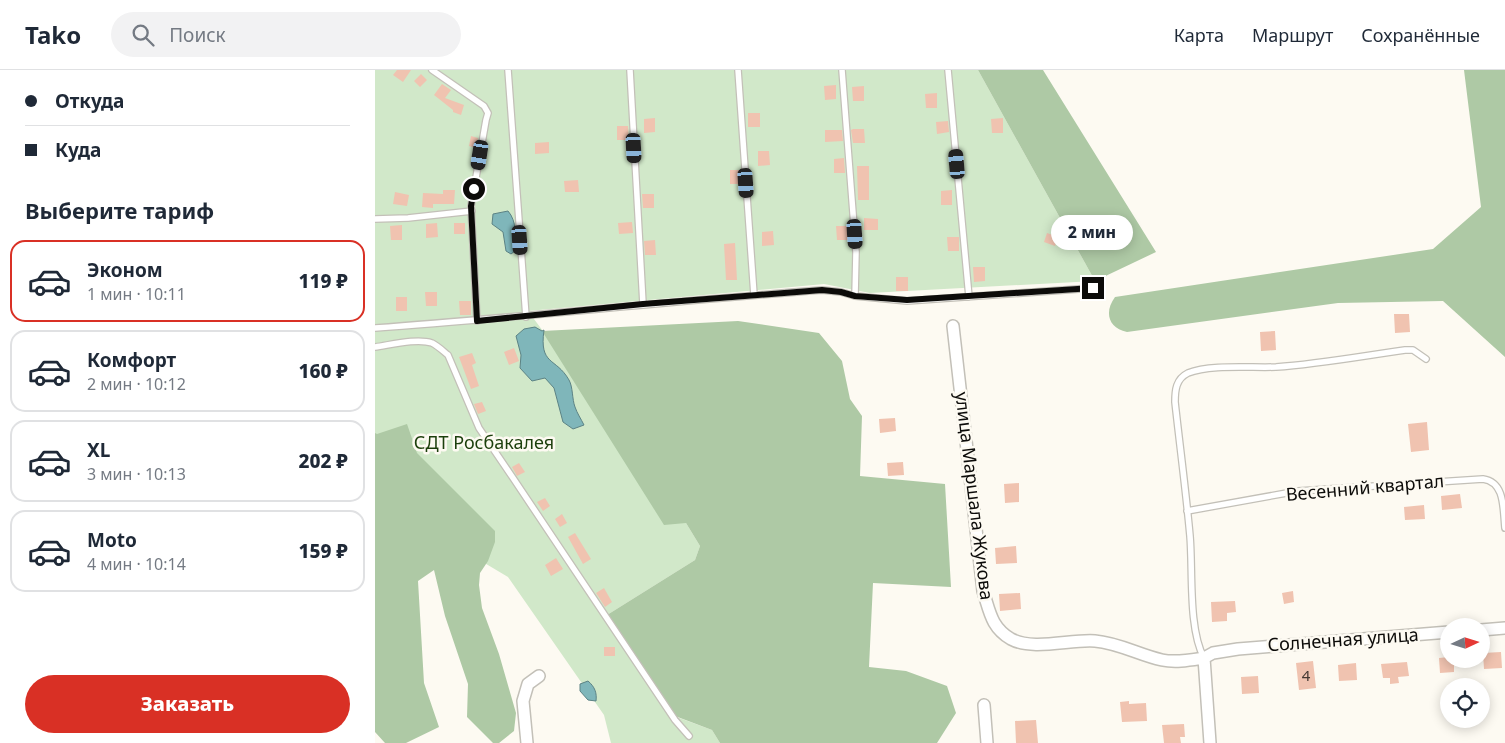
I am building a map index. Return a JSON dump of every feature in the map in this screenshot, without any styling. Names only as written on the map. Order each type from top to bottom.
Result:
[{"type":"street","name":"улица Маршала Жукова","points":[[953,326],[983,591],[995,626],[1013,640],[1031,644],[1094,641],[1118,645],[1163,661],[1204,658],[1213,653],[1238,649]]},
{"type":"street","points":[[1490,629],[1505,628]]},
{"type":"street","name":"Солнечная улица","points":[[1238,649],[1440,633]]},
{"type":"street","points":[[1204,658],[1210,743]]},
{"type":"street","points":[[527,743],[523,701],[528,684],[539,676]]},
{"type":"street","points":[[984,705],[987,743]]},
{"type":"lane","points":[[432,70],[484,106],[488,113],[472,212],[477,321]]},
{"type":"lane","points":[[508,70],[526,317]]},
{"type":"lane","points":[[630,70],[643,304]]},
{"type":"lane","points":[[738,70],[753,295]]},
{"type":"lane","points":[[842,70],[856,252],[855,296]]},
{"type":"lane","points":[[948,70],[969,297]]},
{"type":"lane","points":[[375,219],[472,212]]},
{"type":"lane","points":[[375,328],[526,317],[643,304],[822,290],[855,296],[907,300],[1093,288]]},
{"type":"lane","points":[[375,347],[409,342],[430,342],[448,356],[479,428],[675,720],[689,736]]},
{"type":"lane","points":[[1204,658],[1199,648],[1194,622],[1187,511],[1175,402],[1175,389],[1180,379],[1202,369],[1293,365],[1405,350],[1413,350],[1426,359]]},
{"type":"lane","name":"Весенний квартал","points":[[1187,511],[1298,491],[1483,479],[1490,480],[1499,487],[1502,493],[1505,528]]},
{"type":"green space","name":"СДТ Росбакалея","points":[[375,70],[978,70],[1095,281],[870,293],[824,284],[528,311],[686,523],[700,546],[695,560],[607,615],[674,716],[712,730],[720,743],[611,743],[604,715],[508,577],[461,549],[375,526]]},
{"type":"green space","points":[[978,70],[1043,70],[1156,252],[1095,281]]},
{"type":"green space","points":[[1464,70],[1505,70],[1505,357],[1443,301],[1338,303],[1127,332],[1112,323],[1109,314],[1115,297],[1433,249],[1481,207]]},
{"type":"green space","points":[[738,321],[819,333],[842,361],[850,399],[862,416],[860,476],[945,484],[951,587],[873,583],[869,667],[906,671],[947,686],[956,713],[937,743],[720,743],[712,730],[675,716],[607,615],[695,560],[700,546],[686,523],[664,525],[542,331]]},
{"type":"green space","points":[[407,424],[417,453],[495,531],[495,542],[488,561],[480,573],[479,585],[482,608],[499,654],[516,713],[514,731],[499,743],[493,743],[467,717],[468,684],[445,616],[434,570],[418,581],[424,683],[439,727],[406,743],[385,743],[375,732],[375,433],[377,434]]},
{"type":"water","points":[[508,211],[513,220],[516,241],[515,251],[511,254],[506,251],[503,232],[492,224],[493,214]]},
{"type":"water","points":[[535,327],[542,331],[544,330],[543,342],[546,356],[569,380],[575,407],[584,425],[573,429],[563,422],[554,388],[545,378],[532,381],[520,368],[521,355],[516,336],[524,329]]},
{"type":"water","points":[[588,681],[595,690],[596,701],[588,700],[580,691],[580,684]]},
{"type":"building","points":[[397,70],[411,70],[403,82],[393,75]]},
{"type":"building","points":[[421,74],[427,80],[420,87],[414,81]]},
{"type":"building","points":[[442,84],[451,90],[445,98],[464,105],[461,115],[453,112],[434,95]]},
{"type":"building","points":[[836,85],[836,99],[825,100],[824,86]]},
{"type":"building","points":[[864,86],[864,101],[853,101],[852,87]]},
{"type":"building","points":[[937,93],[937,108],[926,108],[925,94]]},
{"type":"building","points":[[748,113],[760,113],[760,127],[748,127]]},
{"type":"building","points":[[655,118],[655,132],[644,133],[644,119]]},
{"type":"building","points":[[1003,118],[1003,133],[992,133],[991,119]]},
{"type":"building","points":[[948,121],[949,132],[937,134],[936,122]]},
{"type":"building","points":[[617,126],[628,126],[629,140],[617,140]]},
{"type":"building","points":[[864,129],[865,143],[853,143],[851,130]]},
{"type":"building","points":[[825,130],[842,130],[843,141],[825,142]]},
{"type":"building","points":[[471,136],[478,138],[476,148],[469,146]]},
{"type":"building","points":[[549,142],[549,153],[535,154],[535,143]]},
{"type":"building","points":[[758,151],[769,151],[770,165],[758,166]]},
{"type":"building","points":[[844,158],[845,173],[834,173],[834,159]]},
{"type":"building","points":[[857,166],[869,166],[869,200],[858,200]]},
{"type":"building","points":[[730,170],[740,170],[741,184],[730,184]]},
{"type":"building","points":[[578,180],[579,192],[565,192],[564,181]]},
{"type":"building","points":[[443,190],[455,190],[454,204],[433,204],[433,208],[422,207],[423,193],[443,194]]},
{"type":"building","points":[[952,190],[952,205],[941,205],[941,191]]},
{"type":"building","points":[[395,192],[409,195],[407,206],[393,204]]},
{"type":"building","points":[[642,194],[654,194],[654,208],[643,208]]},
{"type":"building","points":[[864,218],[878,219],[878,230],[864,230]]},
{"type":"building","points":[[632,222],[633,233],[619,234],[618,223]]},
{"type":"building","points":[[437,223],[438,237],[426,238],[426,224]]},
{"type":"building","points":[[454,223],[465,223],[465,234],[454,234]]},
{"type":"building","points":[[402,225],[402,240],[391,240],[390,226]]},
{"type":"building","points":[[836,226],[848,226],[848,240],[837,240]]},
{"type":"building","points":[[773,231],[774,245],[762,246],[762,232]]},
{"type":"building","points":[[1047,233],[1058,237],[1055,246],[1044,242]]},
{"type":"building","points":[[947,237],[959,237],[959,251],[948,251]]},
{"type":"building","points":[[655,240],[656,255],[645,255],[644,241]]},
{"type":"building","points":[[735,243],[737,280],[726,280],[724,244]]},
{"type":"building","points":[[973,267],[985,267],[985,281],[974,282]]},
{"type":"building","points":[[896,277],[908,277],[908,291],[896,291]]},
{"type":"building","points":[[425,292],[437,292],[437,306],[426,306]]},
{"type":"building","points":[[396,297],[407,297],[407,311],[396,311]]},
{"type":"building","points":[[459,301],[471,301],[471,315],[460,315]]},
{"type":"building","points":[[1394,314],[1409,314],[1410,332],[1395,333]]},
{"type":"building","points":[[1275,331],[1276,350],[1261,351],[1260,332]]},
{"type":"building","points":[[514,348],[519,361],[509,365],[504,352]]},
{"type":"building","points":[[472,353],[476,363],[472,365],[479,386],[471,389],[459,357]]},
{"type":"building","points":[[482,402],[486,411],[478,414],[474,404]]},
{"type":"building","points":[[895,418],[896,431],[880,433],[879,419]]},
{"type":"building","points":[[1427,422],[1429,450],[1411,452],[1408,424]]},
{"type":"building","points":[[505,438],[509,447],[501,450],[497,441]]},
{"type":"building","points":[[903,462],[904,475],[888,476],[887,463]]},
{"type":"building","points":[[519,463],[525,472],[517,476],[512,467]]},
{"type":"building","points":[[1019,483],[1019,502],[1005,503],[1004,484]]},
{"type":"building","points":[[1460,494],[1462,508],[1442,510],[1441,496]]},
{"type":"building","points":[[545,498],[550,506],[543,511],[537,502]]},
{"type":"building","points":[[1424,505],[1425,519],[1405,520],[1404,507]]},
{"type":"building","points":[[562,514],[567,523],[560,527],[555,519]]},
{"type":"building","points":[[575,533],[591,559],[583,564],[568,537]]},
{"type":"building","points":[[1016,546],[1017,563],[996,564],[995,548]]},
{"type":"building","points":[[556,558],[563,569],[551,576],[545,565]]},
{"type":"building","points":[[604,588],[612,602],[605,607],[596,593]]},
{"type":"building","points":[[1293,591],[1294,602],[1284,604],[1282,593]]},
{"type":"building","points":[[1020,593],[1021,609],[1000,611],[999,594]]},
{"type":"building","points":[[1235,601],[1236,612],[1227,613],[1227,621],[1212,622],[1211,602]]},
{"type":"building","points":[[604,647],[615,647],[615,656],[604,656]]},
{"type":"building","points":[[1501,652],[1502,668],[1484,669],[1490,668],[1490,653]]},
{"type":"building","points":[[1439,658],[1440,668],[1454,668],[1454,672],[1440,673]]},
{"type":"building","points":[[1313,661],[1316,688],[1299,690],[1296,663]]},
{"type":"building","points":[[1407,662],[1409,676],[1398,677],[1399,683],[1390,684],[1390,678],[1383,678],[1381,664]]},
{"type":"building","points":[[1356,663],[1357,680],[1339,681],[1338,665]]},
{"type":"building","points":[[1258,676],[1259,693],[1242,694],[1241,677]]},
{"type":"building","points":[[1129,701],[1129,704],[1146,703],[1147,721],[1122,722],[1120,702]]},
{"type":"building","points":[[1036,720],[1038,743],[1016,743],[1015,721]]},
{"type":"building","points":[[1184,724],[1185,737],[1180,737],[1181,743],[1164,743],[1162,725]]},
{"type":"route","points":[[474,189],[471,206],[477,321],[643,304],[822,290],[855,296],[907,300],[1093,288]]}]
